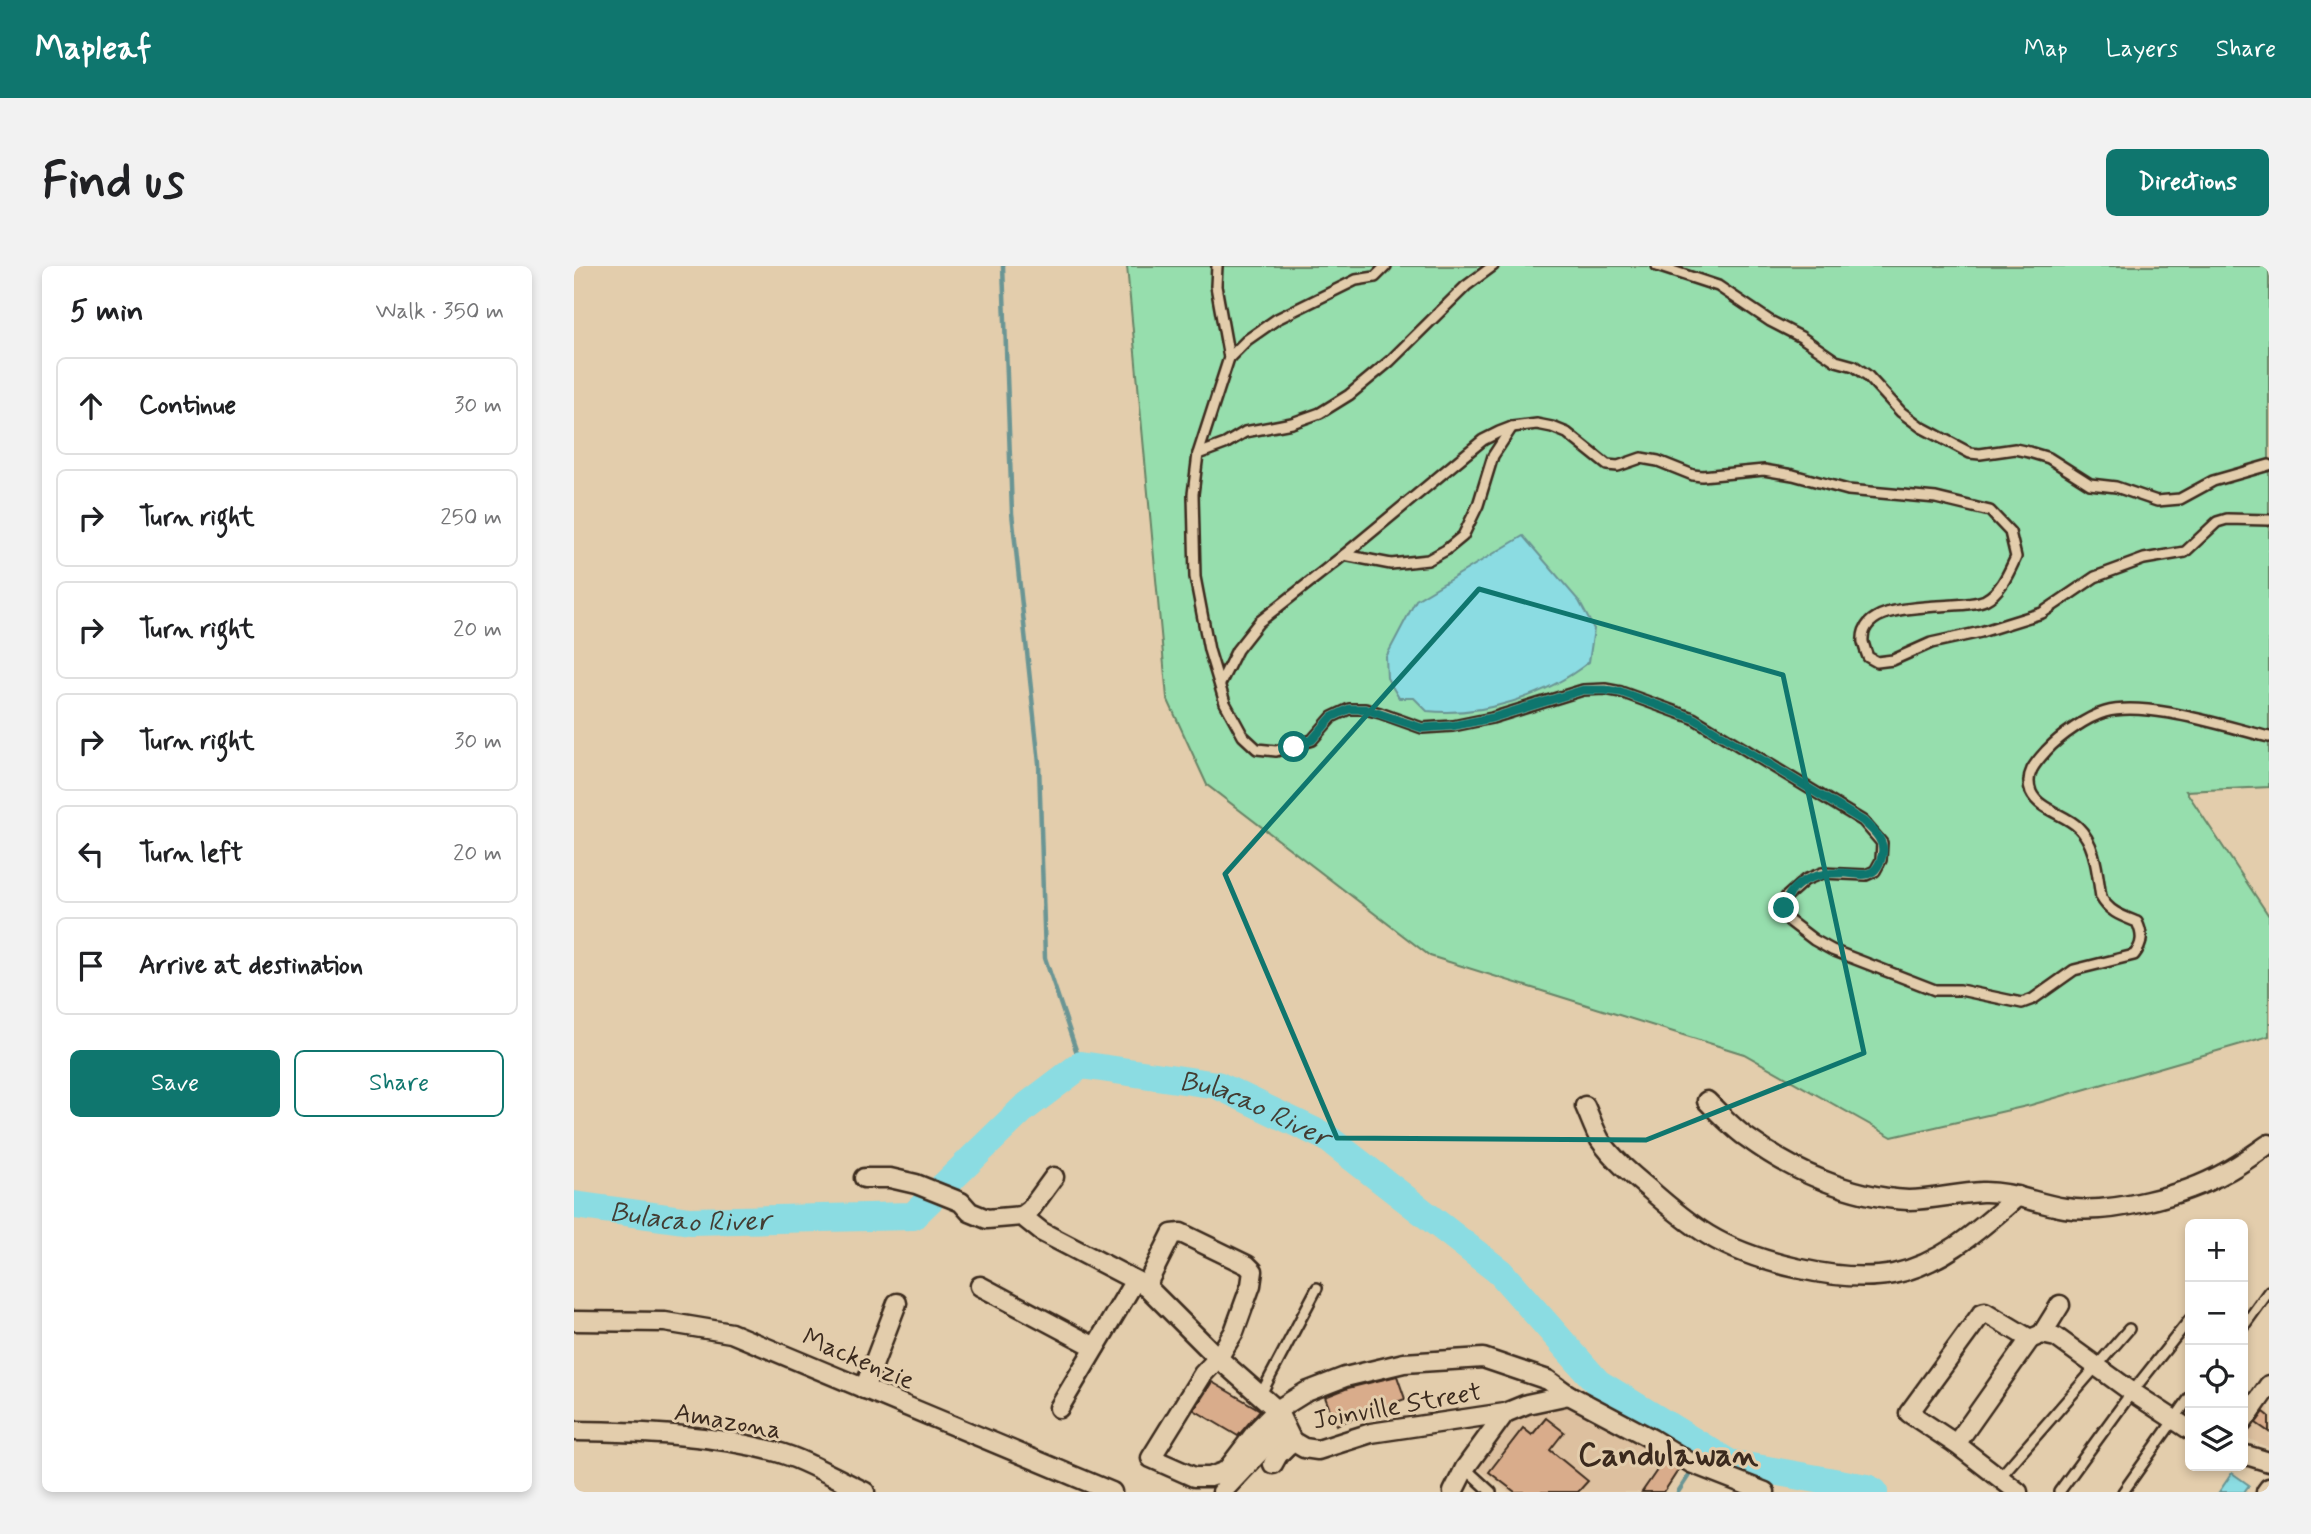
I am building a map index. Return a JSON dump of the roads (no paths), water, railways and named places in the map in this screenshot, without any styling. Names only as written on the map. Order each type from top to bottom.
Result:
[{"type":"street","points":[[1707,1101],[1744,1136],[1778,1159],[1838,1186],[1874,1197],[1910,1200],[1983,1192],[2018,1196],[2063,1208],[2090,1211],[2122,1208],[2198,1185],[2224,1174],[2269,1144]]},
{"type":"street","points":[[1585,1106],[1601,1140],[1623,1168],[1668,1206],[1708,1235],[1754,1255],[1794,1268],[1847,1277],[1903,1271],[1949,1252],[2018,1196]]},
{"type":"street","points":[[864,1178],[890,1178],[928,1189],[961,1202],[970,1212],[987,1219],[1022,1216],[1030,1210],[1054,1177]]},
{"type":"street","points":[[1022,1216],[1042,1232],[1140,1284],[1260,1396],[1284,1426]]},
{"type":"street","points":[[1059,1408],[1095,1347],[1175,1232],[1251,1268],[1253,1275],[1234,1332],[1218,1358],[1203,1374],[1151,1458],[1194,1477],[1210,1477],[1226,1471],[1245,1444],[1284,1426]]},
{"type":"street","points":[[980,1286],[1095,1347]]},
{"type":"street","points":[[864,1389],[897,1303]]},
{"type":"street","points":[[1956,1444],[2060,1305]]},
{"type":"street","points":[[2018,1492],[2001,1476],[1909,1413],[1982,1313],[1985,1312],[2036,1337],[2056,1336],[2185,1427]]},
{"type":"street","name":"Mackenzie","points":[[574,1321],[665,1322],[731,1333],[1112,1492]]},
{"type":"street","points":[[1222,1492],[1284,1426],[1306,1392],[1345,1377],[1404,1363],[1483,1358],[1549,1380],[1569,1395],[1652,1438],[1695,1465],[1765,1492]]},
{"type":"street","points":[[2248,1415],[2269,1385]]},
{"type":"street","name":"Joinville Street","points":[[1284,1426],[1304,1448],[1318,1450],[1371,1433],[1505,1413],[1527,1404],[1569,1395]]},
{"type":"street","name":"Joinville Street","points":[[1453,1492],[1465,1468],[1505,1413]]},
{"type":"street","points":[[1273,1464],[1278,1455],[1284,1426]]},
{"type":"street","name":"Amazona","points":[[574,1431],[700,1436],[780,1452],[865,1492]]},
{"type":"street","points":[[2248,1456],[2269,1462]]},
{"type":"lane","points":[[1217,266],[1216,286],[1228,358],[1198,454],[1193,494],[1195,577],[1209,650],[1225,702],[1243,736],[1257,749],[1276,751],[1312,740],[1332,717],[1349,709],[1365,709],[1422,728],[1443,727],[1492,718],[1583,690],[1621,692],[1693,718],[1863,821],[1882,843],[1881,860],[1875,871],[1866,875],[1822,873],[1805,880],[1791,891],[1786,897],[1784,908],[1788,920],[1832,950],[1935,990],[1960,990],[2022,1003],[2033,999],[2074,970],[2134,955],[2140,949],[2142,939],[2137,922],[2110,911],[2101,897],[2092,846],[2078,826],[2046,807],[2032,794],[2028,778],[2034,764],[2054,743],[2105,712],[2147,709],[2269,737]]},
{"type":"lane","points":[[1228,358],[1247,340],[1277,319],[1356,280],[1375,277],[1386,266]]},
{"type":"lane","points":[[1198,454],[1225,444],[1245,432],[1292,423],[1320,413],[1349,396],[1390,361],[1466,286],[1493,266]]},
{"type":"lane","points":[[1657,266],[1718,286],[1836,361],[1854,366],[1867,375],[1901,412],[1921,427],[1970,453],[2015,449],[2029,452],[2049,458],[2090,484],[2116,487],[2157,501],[2180,499],[2213,481],[2269,466]]},
{"type":"lane","points":[[1221,682],[1237,650],[1259,622],[1483,440],[1512,427],[1537,424],[1567,433],[1607,465],[1618,466],[1641,458],[1702,476],[1764,470],[1848,490],[1936,498],[1990,511],[2010,532],[2017,557],[2004,581],[1986,599],[1964,605],[1898,610],[1874,618],[1863,640],[1868,657],[1877,662],[1893,660],[1931,643],[1981,632],[2042,613],[2095,577],[2144,559],[2185,552],[2217,522],[2228,519],[2269,520]]},
{"type":"lane","points":[[1344,555],[1391,564],[1428,560],[1446,550],[1464,536],[1478,505],[1493,456],[1512,427]]},
{"type":"lane","points":[[1260,1396],[1317,1288]]},
{"type":"lane","points":[[2248,1320],[2269,1291]]},
{"type":"lane","points":[[2059,1492],[2185,1325]]},
{"type":"lane","points":[[2001,1476],[2129,1329]]},
{"type":"lane","points":[[2123,1492],[2185,1404]]},
{"type":"lane","points":[[1465,1468],[1491,1492]]},
{"type":"water","points":[[1523,536],[1579,601],[1594,629],[1589,662],[1553,685],[1491,707],[1469,711],[1427,711],[1414,698],[1399,698],[1387,678],[1386,657],[1416,600]]},
{"type":"water","points":[[2232,1473],[2249,1485],[2244,1492],[2219,1492]]},
{"type":"waterway","points":[[1003,266],[1012,513],[1039,763],[1045,958],[1081,1065]]},
{"type":"waterway","name":"Bulacao River","points":[[574,1205],[690,1221],[913,1216],[1023,1109],[1081,1065],[1217,1085],[1326,1137],[1500,1272],[1598,1383],[1729,1463],[1867,1488],[1874,1492]]},
{"type":"waterway","points":[[1698,1462],[1706,1449]]},
{"type":"waterway","points":[[1678,1492],[1693,1469]]},
{"type":"district","name":"Candulawan","points":[[1668,1453]]}]
